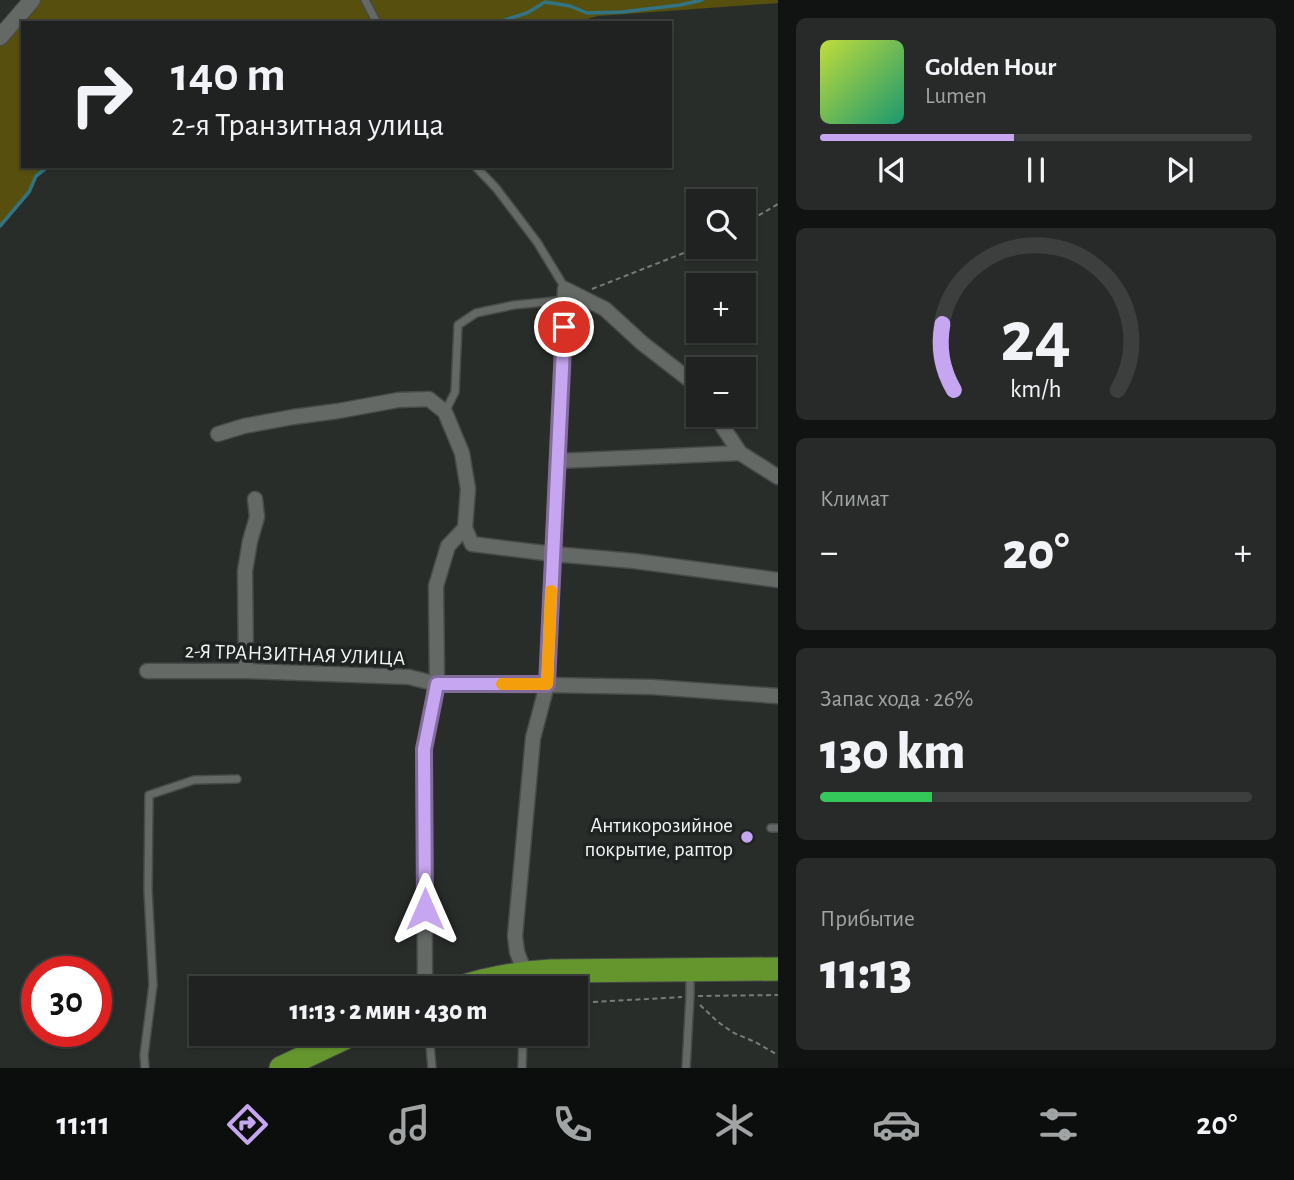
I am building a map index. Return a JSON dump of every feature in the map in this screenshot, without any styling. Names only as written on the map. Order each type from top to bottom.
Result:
[{"type":"highway","points":[[532,976],[574,970],[778,969]]},
{"type":"highway","points":[[281,1068],[328,1046]]},
{"type":"street","points":[[0,37],[32,0]]},
{"type":"street","points":[[525,976],[515,936],[533,738],[547,684],[557,461],[569,295],[605,310],[686,377]]},
{"type":"street","points":[[218,434],[244,426],[398,400],[429,399],[445,412],[462,453],[468,489],[465,528],[472,544],[778,580]]},
{"type":"street","points":[[723,427],[740,453],[778,477]]},
{"type":"street","points":[[557,461],[740,453]]},
{"type":"street","points":[[246,671],[245,571],[257,517],[255,499]]},
{"type":"street","points":[[425,976],[424,749],[437,684],[436,586],[448,546],[465,528]]},
{"type":"street","name":"2-Я ТРАНЗИТНАЯ УЛИЦА","points":[[147,671],[246,671],[408,677],[437,684],[652,687],[778,696]]},
{"type":"lane","points":[[365,0],[376,21]]},
{"type":"lane","points":[[445,412],[455,392],[458,325],[476,313],[569,295],[537,242],[496,188],[477,168]]},
{"type":"lane","points":[[145,1068],[144,1055],[153,985],[148,890],[149,795],[194,780],[237,779]]},
{"type":"lane","points":[[686,1068],[690,969]]},
{"type":"lane","points":[[430,1046],[432,1068]]},
{"type":"lane","points":[[522,1068],[523,1046]]},
{"type":"path","points":[[756,217],[778,204]]},
{"type":"path","points":[[569,295],[686,252]]},
{"type":"path","points":[[588,1002],[690,996],[778,995]]},
{"type":"path","points":[[690,996],[734,1033],[778,1055]]},
{"type":"shaded area","points":[[32,0],[778,0],[778,3],[598,16],[581,21],[21,21],[21,168],[46,168],[36,176],[29,192],[0,226],[0,37]]},
{"type":"waterway","points":[[501,21],[527,13],[545,2],[570,6],[587,13],[622,12],[702,0]]},
{"type":"waterway","points":[[0,226],[29,192],[36,176],[46,168]]},
{"type":"slow traffic","points":[[502,684],[547,684],[551,591]]},
{"type":"place","name":"Антикорозийное покрытие, раптор","points":[[747,837]]},
{"type":"route","points":[[425,909],[424,749],[437,684],[547,684],[564,327]]}]
